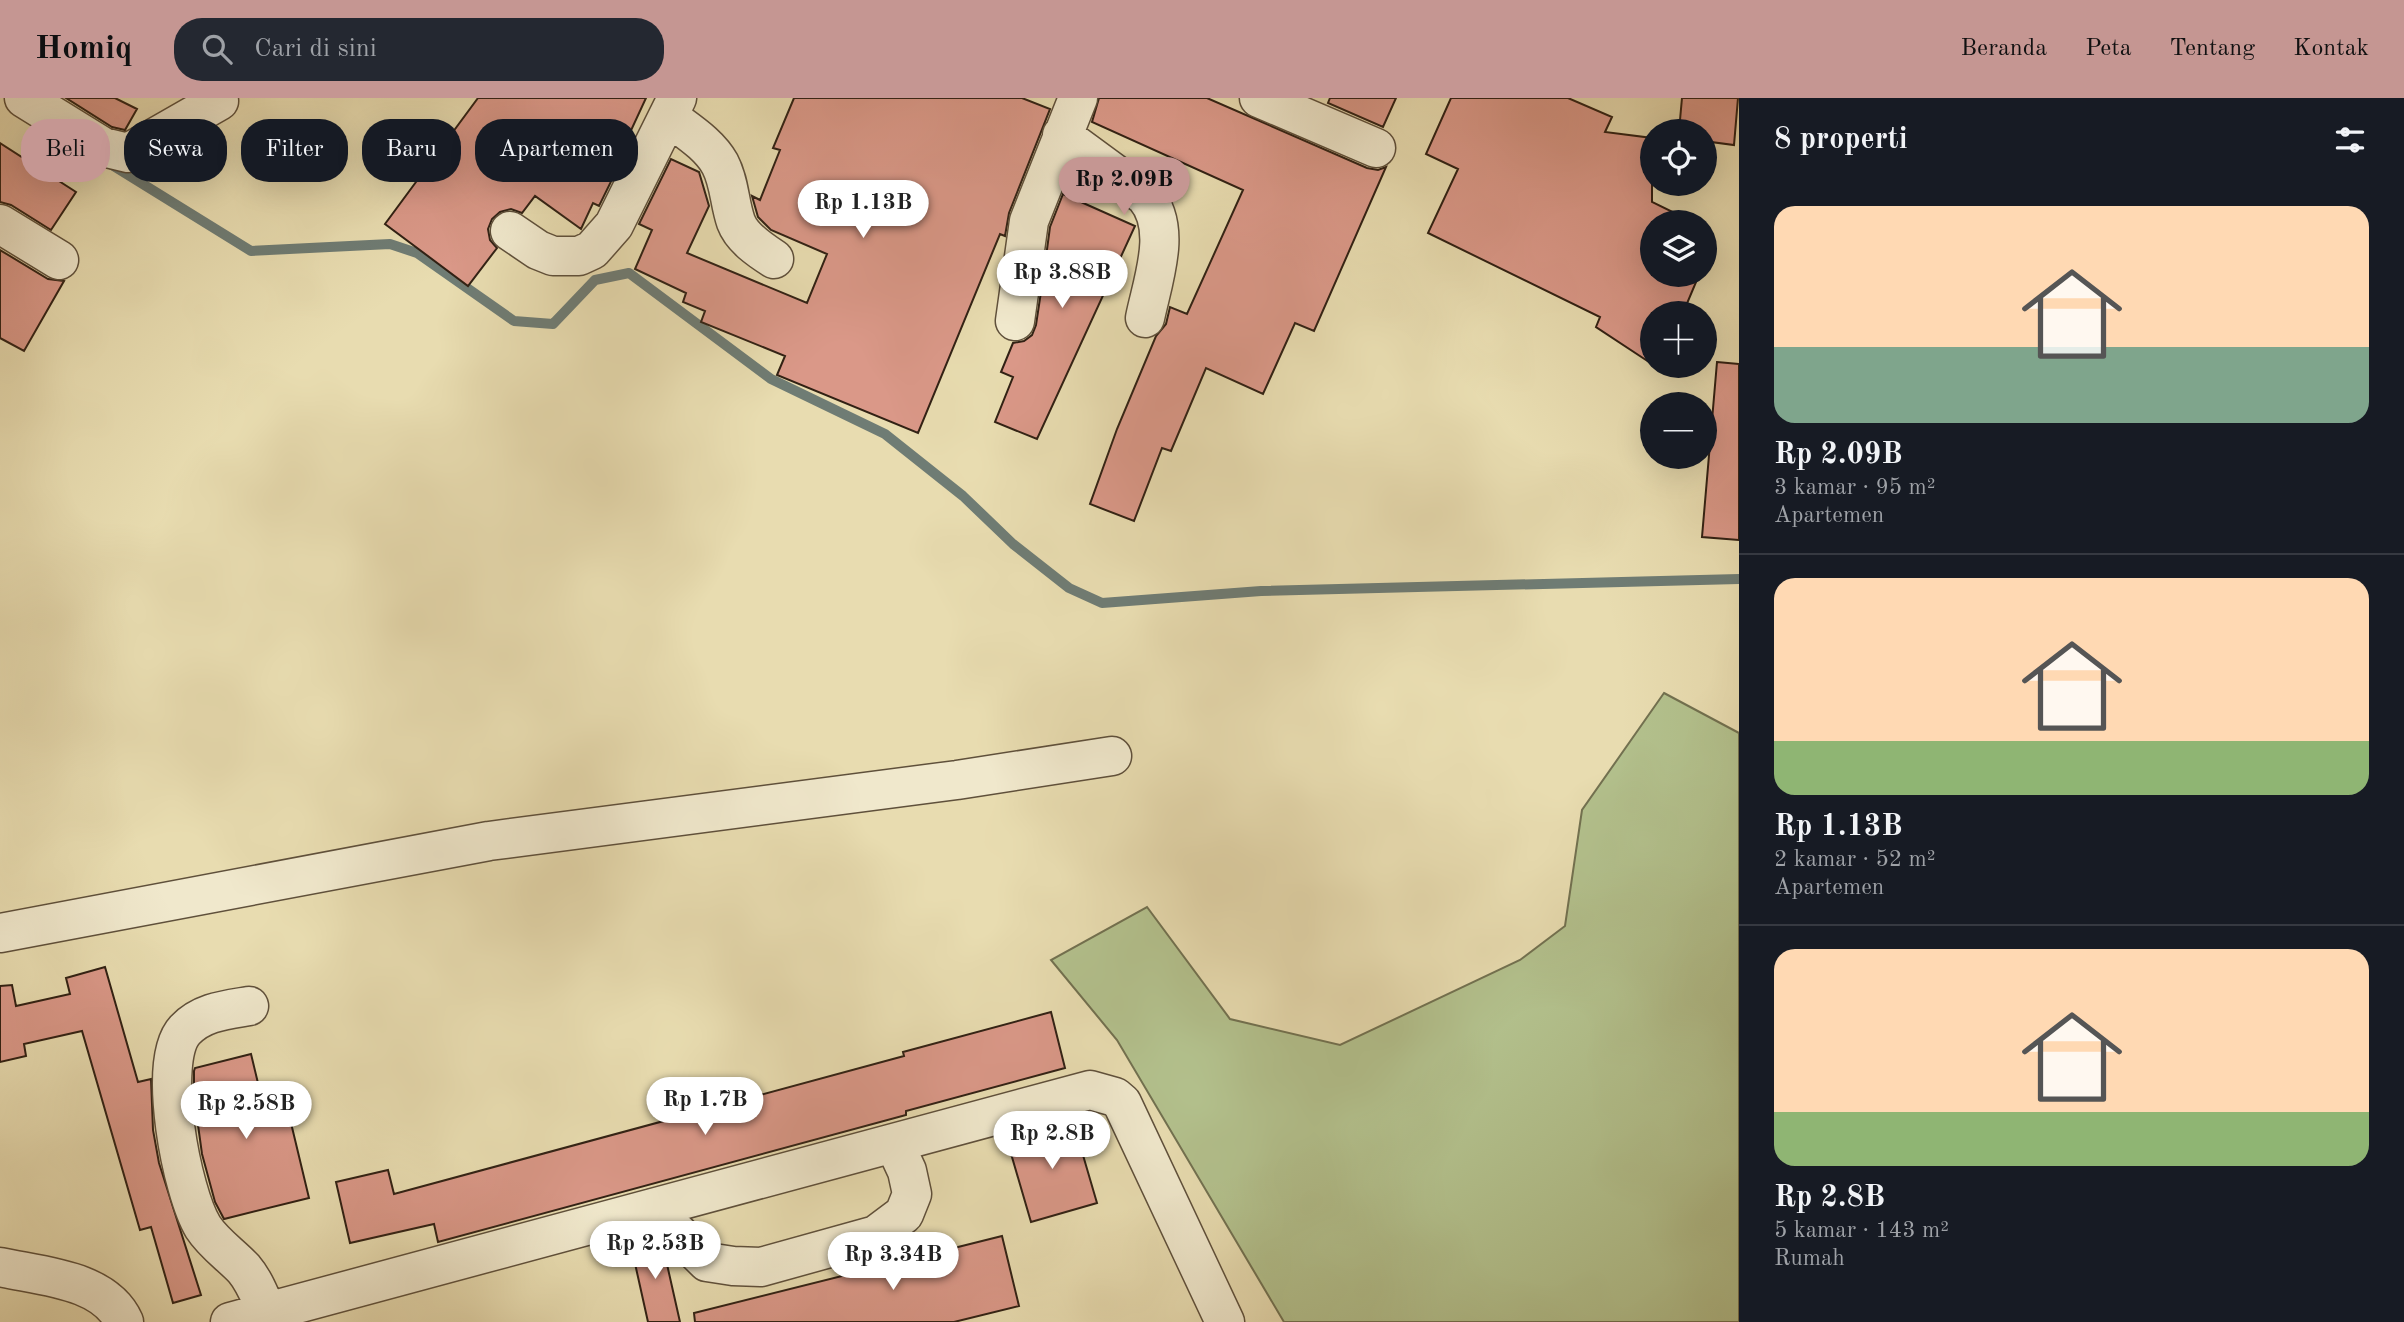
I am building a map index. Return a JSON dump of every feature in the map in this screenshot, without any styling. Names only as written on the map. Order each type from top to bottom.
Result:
[{"type":"street","points":[[24,98],[103,147],[128,153],[219,101]]},
{"type":"street","points":[[1015,321],[1029,220],[1078,98]]},
{"type":"street","points":[[1259,98],[1376,149]]},
{"type":"street","points":[[510,231],[538,250],[553,256],[579,256],[603,242],[673,107],[718,161],[728,181],[736,223],[758,248],[774,259]]},
{"type":"street","points":[[1062,135],[1145,196],[1155,208],[1161,228],[1145,318]]},
{"type":"street","points":[[0,225],[59,260]]},
{"type":"street","points":[[0,933],[489,841],[957,780],[1112,756]]},
{"type":"street","points":[[248,1006],[212,1012],[198,1019],[183,1031],[176,1044],[172,1062],[178,1149],[202,1226],[253,1280],[245,1319],[1090,1090],[1115,1097],[1122,1103],[1225,1322]]},
{"type":"street","points":[[652,1208],[707,1262],[761,1267],[876,1235],[904,1214],[912,1194],[907,1171],[894,1143]]},
{"type":"street","points":[[0,1267],[64,1281],[95,1292],[120,1312],[124,1322]]},
{"type":"green space","points":[[1664,693],[1739,733],[1739,1322],[1284,1322],[1117,1040],[1051,960],[1147,907],[1230,1019],[1340,1045],[1520,960],[1565,926],[1582,810]]},
{"type":"building","points":[[66,98],[115,98],[137,109],[131,119],[124,119],[124,130],[110,126],[110,119],[99,119]]},
{"type":"building","points":[[478,98],[646,98],[636,119],[475,119],[475,182],[611,182],[599,206],[593,203],[581,229],[535,196],[522,213],[511,209],[500,212],[492,219],[488,229],[490,240],[497,248],[468,286],[385,224],[416,182],[461,182],[461,121]]},
{"type":"building","points":[[794,98],[1022,98],[1050,109],[1009,213],[1005,236],[1000,234],[918,433],[777,375],[785,356],[701,322],[705,311],[683,302],[686,293],[635,269],[652,230],[639,224],[671,159],[699,172],[709,206],[687,253],[807,303],[827,254],[771,230],[758,217],[752,196],[760,200],[780,150],[773,148]]},
{"type":"building","points":[[1099,98],[1207,98],[1367,168],[1378,170],[1386,167],[1314,331],[1295,323],[1263,394],[1206,368],[1171,451],[1162,448],[1134,521],[1090,504],[1117,429],[1156,336],[1166,324],[1170,307],[1187,314],[1243,190],[1092,122]]},
{"type":"building","points":[[1330,98],[1396,98],[1383,127],[1328,103]]},
{"type":"building","points":[[1451,98],[1568,98],[1612,117],[1605,132],[1640,136],[1640,196],[1652,196],[1652,202],[1668,210],[1640,210],[1640,287],[1694,287],[1688,301],[1640,301],[1640,356],[1596,327],[1600,317],[1428,233],[1458,169],[1426,154]]},
{"type":"building","points":[[1682,98],[1738,98],[1734,145],[1717,143],[1717,119],[1680,119]]},
{"type":"building","points":[[0,143],[21,157],[21,182],[60,182],[76,192],[51,230],[11,205],[0,202]]},
{"type":"building","points":[[1063,194],[1135,226],[1037,439],[995,422],[1013,377],[1001,372],[1013,343],[1024,341],[1032,335],[1036,325],[1044,272],[1049,259],[1046,257],[1050,227]]},
{"type":"building","points":[[0,250],[48,279],[64,281],[24,351],[0,338]]},
{"type":"building","points":[[1717,362],[1739,364],[1739,540],[1702,537],[1708,469],[1717,469],[1717,392],[1714,392]]},
{"type":"building","points":[[105,967],[138,1082],[151,1079],[153,1130],[159,1163],[201,1295],[173,1303],[151,1227],[140,1230],[82,1031],[24,1044],[26,1056],[0,1062],[0,986],[12,985],[16,1006],[70,994],[66,978]]},
{"type":"building","points":[[1051,1012],[1065,1068],[906,1111],[906,1115],[438,1242],[434,1224],[350,1243],[336,1182],[388,1170],[394,1194],[904,1056],[903,1052]]},
{"type":"building","points":[[251,1054],[263,1104],[285,1098],[309,1198],[224,1219],[215,1202],[202,1154],[194,1096],[194,1071],[195,1068]]},
{"type":"building","points":[[1073,1121],[1097,1203],[1031,1222],[1007,1140]]},
{"type":"building","points":[[650,1236],[664,1251],[680,1322],[648,1322],[630,1241]]},
{"type":"building","points":[[1002,1236],[1019,1306],[954,1322],[695,1322],[694,1313]]},
{"type":"waterway","points":[[112,165],[251,251],[390,244],[417,253],[514,321],[553,324],[595,280],[629,273],[771,379],[885,434],[963,496],[1013,544],[1069,588],[1102,603],[1261,591],[1739,579]]}]
